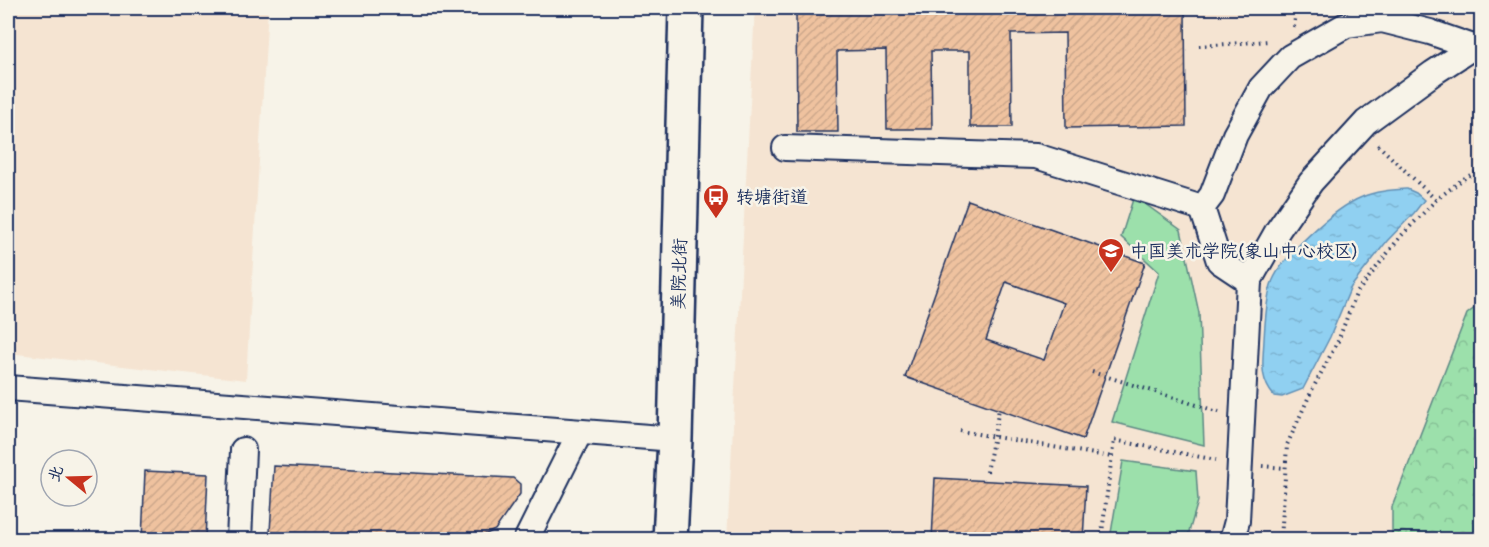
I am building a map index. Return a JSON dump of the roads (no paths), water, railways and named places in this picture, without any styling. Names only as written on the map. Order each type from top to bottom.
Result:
[{"type":"street","name":"美院北街","points":[[670,540],[675,440],[686,8]]},
{"type":"street","points":[[1202,208],[1212,195],[1234,135],[1261,88],[1290,57],[1346,25],[1382,20],[1477,46]]},
{"type":"street","points":[[1232,540],[1237,521],[1249,281],[1278,230],[1311,182],[1360,129],[1432,73],[1477,46]]},
{"type":"street","points":[[785,148],[1036,156],[1202,208]]},
{"type":"street","points":[[1202,208],[1219,261],[1249,281]]},
{"type":"street","points":[[8,388],[675,440]]},
{"type":"street","points":[[526,540],[580,432]]},
{"type":"street","points":[[239,540],[243,450]]},
{"type":"water","points":[[1407,189],[1424,200],[1387,241],[1351,287],[1330,337],[1303,389],[1282,397],[1274,396],[1266,383],[1263,363],[1267,305],[1276,274],[1297,248],[1338,211],[1372,193]]},
{"type":"place","name":"转塘街道","points":[[716,220]]},
{"type":"place","name":"中国美术学院(象山中心校区)","points":[[1111,274]]}]
